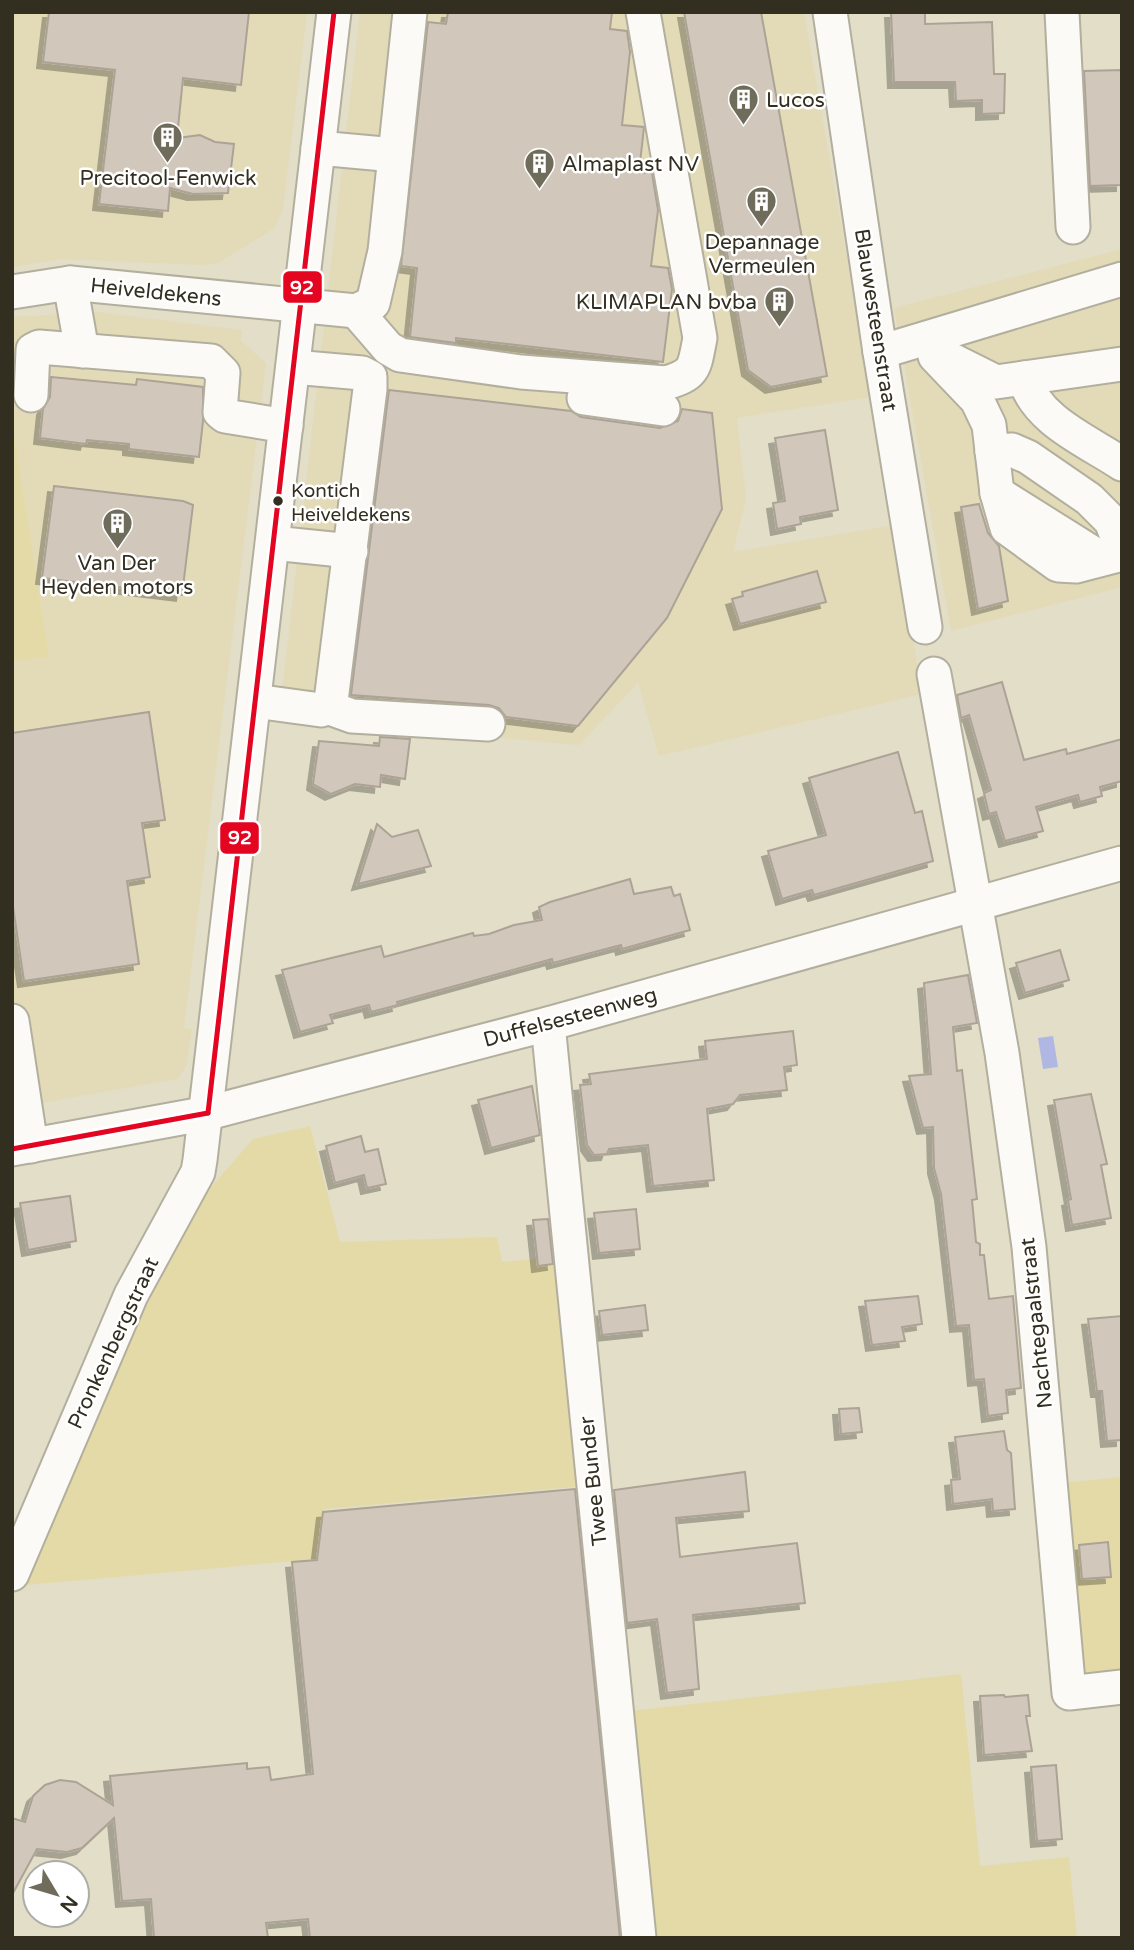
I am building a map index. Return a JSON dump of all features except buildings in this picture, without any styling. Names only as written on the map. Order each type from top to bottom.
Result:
[{"type":"street","name":"Pronkenbergstraat","points":[[12,1574],[131,1295],[198,1171],[208,1113],[334,12]]},
{"type":"street","points":[[410,12],[385,251],[373,303],[356,311],[388,348],[411,357],[521,372],[666,383],[685,377],[694,370],[700,338],[643,12]]},
{"type":"street","name":"Blauwesteenstraat","points":[[830,12],[880,352],[925,627]]},
{"type":"street","points":[[1062,12],[1073,227]]},
{"type":"street","points":[[318,149],[395,155]]},
{"type":"street","points":[[880,352],[1122,279]]},
{"type":"street","points":[[70,283],[82,351]]},
{"type":"street","name":"Heiveldekens","points":[[12,292],[70,283],[356,311]]},
{"type":"street","points":[[31,395],[33,351],[39,347],[211,361],[223,373],[220,412],[225,416],[286,426]]},
{"type":"street","points":[[880,352],[951,359],[999,387],[1029,394],[1042,411],[1122,464]]},
{"type":"street","points":[[999,387],[1122,364]]},
{"type":"street","points":[[293,367],[362,373],[369,377],[470,382],[663,408]]},
{"type":"street","points":[[255,701],[321,710],[331,701],[351,551],[369,377]]},
{"type":"street","points":[[992,452],[1012,450],[1028,457],[1089,499],[1111,521],[1115,554],[1076,566],[1058,565],[1007,528],[997,493],[992,452],[989,425],[999,387]]},
{"type":"street","points":[[273,543],[351,551]]},
{"type":"street","points":[[934,674],[973,904]]},
{"type":"street","points":[[327,707],[352,716],[488,724]]},
{"type":"street","name":"Duffelsesteenweg","points":[[22,1148],[208,1113],[548,1024],[1122,863]]},
{"type":"street","name":"Nachtegaalstraat","points":[[973,904],[1004,1066],[1029,1247],[1069,1693],[1122,1687]]},
{"type":"street","points":[[12,1021],[22,1148]]},
{"type":"street","name":"Twee Bunder","points":[[548,1024],[639,1938]]},
{"type":"shaded area","points":[[12,12],[307,12],[283,209],[275,228],[218,263],[201,265],[62,259],[12,267]]},
{"type":"shaded area","points":[[360,12],[804,12],[871,397],[737,418],[746,499],[733,552],[895,525],[922,694],[659,756],[638,683],[579,745],[279,718]]},
{"type":"shaded area","points":[[1122,249],[1122,587],[951,631],[894,308]]},
{"type":"shaded area","points":[[98,312],[242,330],[241,341],[266,363],[184,1028],[192,1029],[186,1067],[177,1079],[12,1108],[12,661],[49,657],[12,420],[12,317]]},
{"type":"shaded area","points":[[12,420],[49,657],[12,661]]},
{"type":"shaded area","points":[[310,1126],[340,1242],[497,1237],[502,1262],[562,1257],[585,1486],[324,1509],[316,1559],[27,1585],[138,1321],[206,1193],[253,1139]]},
{"type":"shaded area","points":[[1122,1477],[1122,1671],[1084,1676],[1062,1483]]},
{"type":"shaded area","points":[[961,1674],[980,1866],[1069,1857],[1077,1938],[654,1938],[630,1711]]},
{"type":"water","points":[[1053,1036],[1058,1067],[1043,1069],[1038,1038]]},
{"type":"transit line","name":"92","points":[[208,1113],[334,12]]},
{"type":"transit line","name":"92","points":[[12,1149],[208,1113]]},
{"type":"place","name":"Lucos","points":[[743,127]]},
{"type":"place","name":"Precitool-Fenwick","points":[[168,165]]},
{"type":"place","name":"Almaplast NV","points":[[539,191]]},
{"type":"place","name":"Depannage Vermeulen","points":[[762,229]]},
{"type":"place","name":"KLIMAPLAN bvba","points":[[780,329]]},
{"type":"place","name":"Kontich Heiveldekens","points":[[278,501]]},
{"type":"place","name":"Van Der Heyden motors","points":[[117,550]]}]
